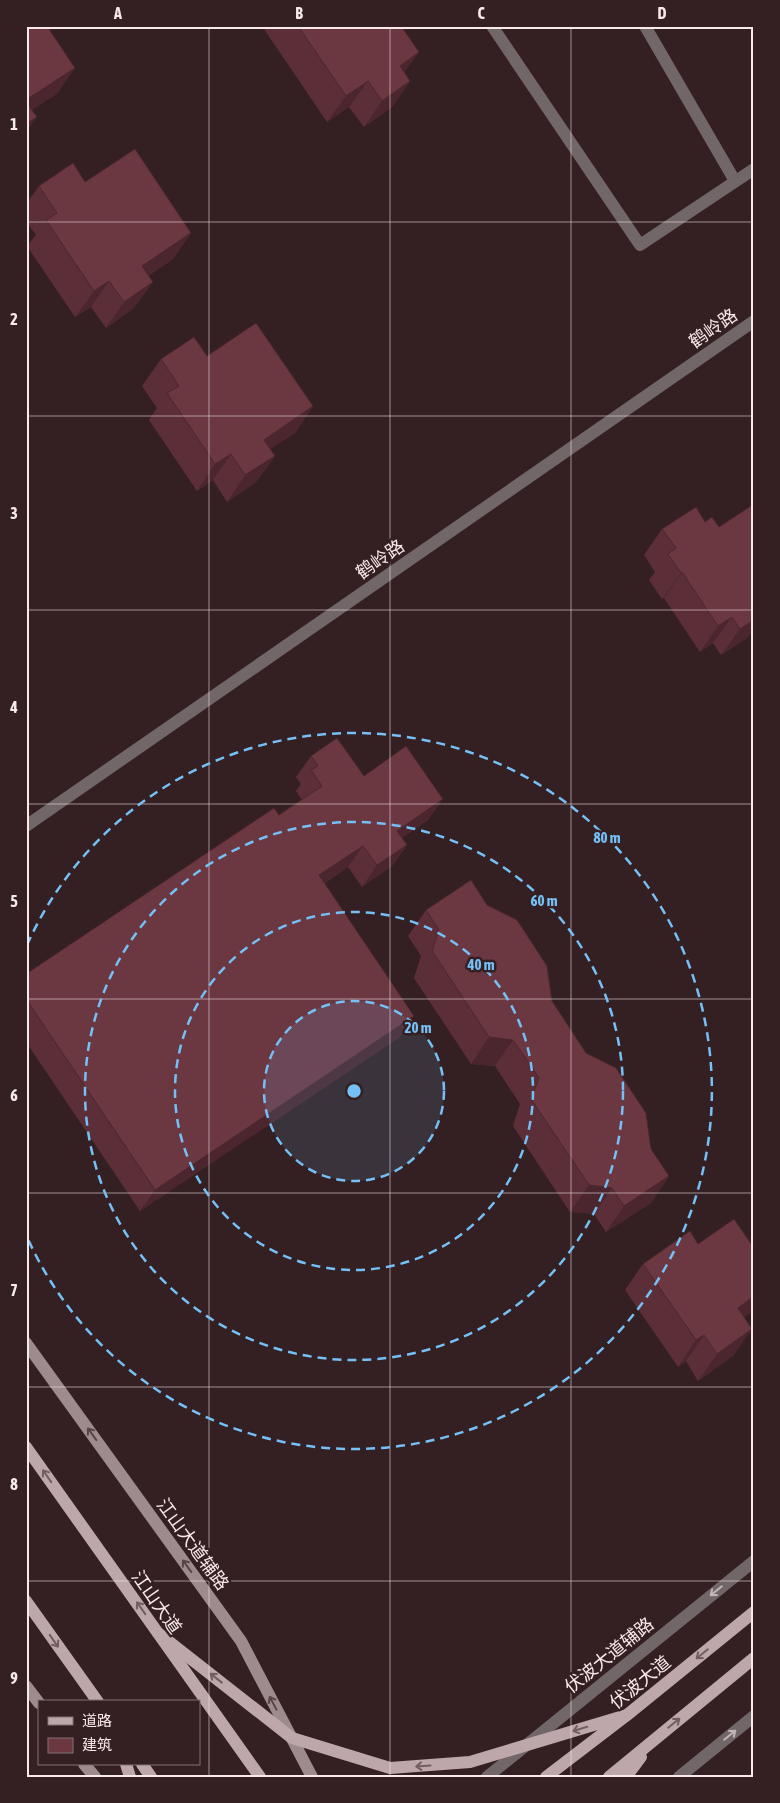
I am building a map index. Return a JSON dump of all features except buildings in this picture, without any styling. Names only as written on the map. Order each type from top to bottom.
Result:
[{"type":"main road","name":"江山大道","points":[[26,1447],[260,1777]]},
{"type":"main road","points":[[26,1601],[97,1700]]},
{"type":"main road","name":"伏波大道","points":[[546,1777],[627,1715],[754,1612]]},
{"type":"main road","points":[[158,1633],[292,1738],[390,1768],[470,1762],[627,1715]]},
{"type":"main road","points":[[609,1777],[754,1658]]},
{"type":"main road","points":[[626,1777],[652,1741]]},
{"type":"main road","points":[[143,1766],[151,1777]]},
{"type":"street","points":[[492,26],[640,245],[754,169]]},
{"type":"street","points":[[645,26],[736,181]]},
{"type":"street","name":"鹤岭路","points":[[26,826],[754,321]]},
{"type":"street","name":"江山大道辅路","points":[[26,1343],[241,1641],[312,1777]]},
{"type":"street","name":"伏波大道辅路","points":[[487,1777],[754,1561]]},
{"type":"street","points":[[26,1686],[38,1702]]},
{"type":"street","points":[[679,1777],[754,1716]]},
{"type":"street","points":[[86,1766],[95,1777]]}]
